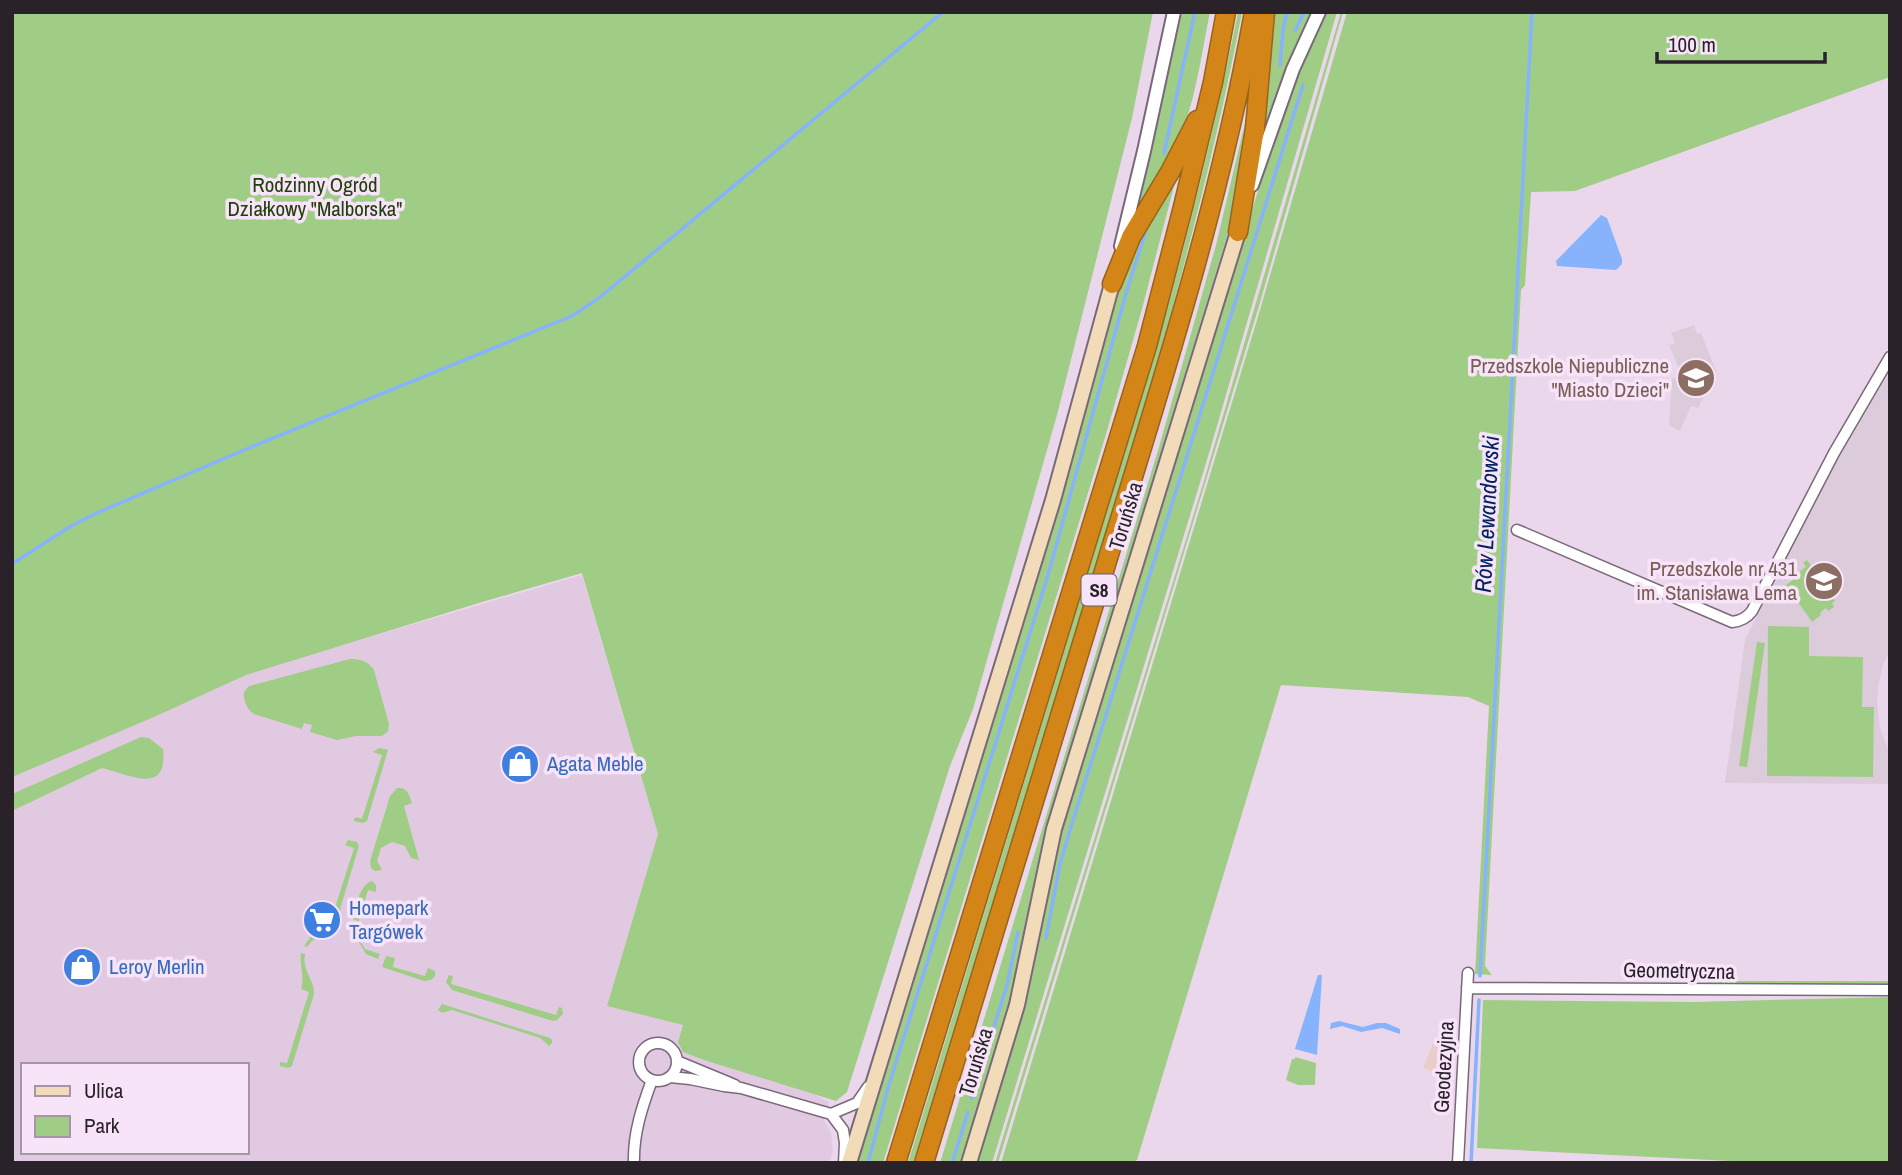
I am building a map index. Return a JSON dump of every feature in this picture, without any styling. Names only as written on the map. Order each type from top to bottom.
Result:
[{"type":"highway","name":"Toruńska","points":[[896,1163],[1147,346],[1213,82],[1226,12]]},
{"type":"highway","name":"Toruńska","points":[[924,1163],[1163,381],[1209,212],[1254,12]]},
{"type":"highway","points":[[1238,232],[1255,129],[1265,12]]},
{"type":"highway","points":[[1112,284],[1130,237],[1170,172],[1203,108],[1213,82]]},
{"type":"main road","name":"Toruńska","points":[[969,1163],[1017,1005],[1054,829],[1238,232]]},
{"type":"main road","points":[[847,1163],[1053,499],[1112,284]]},
{"type":"street","points":[[1112,284],[1174,12]]},
{"type":"street","name":"Toruńska","points":[[1238,232],[1282,96],[1319,12]]},
{"type":"street","points":[[1517,530],[1732,622],[1740,621],[1752,611],[1834,453],[1890,357]]},
{"type":"street","name":"Geodezyjna","points":[[1458,1163],[1468,973]]},
{"type":"street","name":"Geometryczna","points":[[1467,988],[1890,990]]},
{"type":"street","points":[[654,1042],[667,1044],[673,1050],[677,1060],[676,1070],[670,1077],[661,1081],[652,1080],[642,1073],[640,1056],[646,1046],[654,1042]]},
{"type":"street","points":[[677,1060],[741,1088]]},
{"type":"street","points":[[831,1114],[857,1103],[878,1068]]},
{"type":"street","points":[[670,1077],[741,1088],[831,1114],[843,1130],[847,1163]]},
{"type":"street","points":[[634,1163],[633,1148],[637,1125],[652,1080]]},
{"type":"shaded area","name":"Przedszkole Niepubliczne \"Miasto Dzieci\"","points":[[1694,325],[1697,334],[1701,333],[1716,371],[1698,408],[1691,406],[1680,431],[1669,425],[1672,378],[1683,377],[1669,345],[1675,343],[1671,333]]},
{"type":"shaded area","points":[[1890,371],[1890,650],[1883,665],[1877,704],[1880,728],[1890,754],[1890,784],[1725,783],[1745,640],[1820,490]]},
{"type":"shaded area","name":"Homepark Targówek","points":[[582,575],[658,834],[607,1006],[683,1025],[829,1102],[824,1120],[831,1133],[833,1151],[829,1163],[12,1163],[12,769],[282,661]]},
{"type":"shaded area","points":[[1433,1043],[1450,1044],[1449,1070],[1437,1073],[1423,1068]]},
{"type":"green space","name":"Rodzinny Ogród Działkowy \"Malborska\"","points":[[12,12],[1153,12],[1132,118],[1057,415],[973,709],[950,766],[847,1092],[836,1101],[683,1052],[678,1042],[683,1025],[607,1006],[658,834],[582,573],[246,675],[12,777]]},
{"type":"green space","points":[[1182,12],[1210,12],[1195,88],[1178,143],[1139,206]]},
{"type":"green space","points":[[1238,12],[1242,12],[1215,141],[1160,354],[913,1163],[908,1163],[1155,353],[1200,183]]},
{"type":"green space","points":[[1275,12],[1311,12],[1286,68],[1261,136],[1265,95],[1268,94]]},
{"type":"green space","points":[[1326,12],[1337,12],[1210,450],[992,1163],[978,1163],[1028,996],[1063,829],[1268,158],[1296,79]]},
{"type":"green space","points":[[1341,12],[1259,306],[998,1163],[995,1163],[1203,484]]},
{"type":"green space","points":[[1347,12],[1890,12],[1890,77],[1575,191],[1531,192],[1525,285],[1521,290],[1485,966],[1492,975],[1475,974],[1489,706],[1468,697],[1281,685],[1137,1160],[1132,1163],[1001,1163],[1257,320]]},
{"type":"green space","points":[[1253,89],[1235,204],[1227,236],[1046,830],[1020,961],[1000,1038],[961,1163],[940,1163],[1159,447],[1216,245]]},
{"type":"green space","points":[[1178,171],[1107,431],[883,1163],[857,1163],[1123,268]]},
{"type":"green space","points":[[1807,560],[1835,601],[1832,603],[1834,607],[1828,611],[1826,608],[1812,622],[1786,585],[1806,567],[1803,563]]},
{"type":"green space","points":[[1768,626],[1809,627],[1809,656],[1863,657],[1862,707],[1874,707],[1873,777],[1767,776]]},
{"type":"green space","points":[[1757,642],[1765,643],[1747,767],[1739,766]]},
{"type":"green space","points":[[350,659],[364,661],[374,670],[389,724],[388,731],[382,736],[356,736],[337,740],[310,732],[312,725],[304,723],[302,729],[254,714],[246,704],[244,692],[249,686]]},
{"type":"green space","points":[[141,737],[149,738],[163,749],[160,773],[153,778],[145,779],[102,768],[12,811],[12,794]]},
{"type":"green space","points":[[379,748],[388,750],[367,821],[354,821],[356,817],[362,819],[382,755],[373,752]]},
{"type":"green space","points":[[397,788],[406,790],[412,803],[404,806],[419,860],[411,858],[405,846],[392,842],[381,848],[377,861],[382,870],[375,871],[371,868],[370,861],[390,796]]},
{"type":"green space","points":[[348,840],[357,842],[359,846],[335,926],[307,947],[304,946],[322,921],[330,923],[354,848],[345,845]]},
{"type":"green space","points":[[372,881],[376,885],[376,892],[368,890],[355,934],[363,937],[361,942],[365,949],[380,954],[378,959],[366,954],[354,934],[358,921],[353,919],[359,897],[364,887]]},
{"type":"green space","points":[[301,953],[305,954],[305,966],[314,994],[292,1066],[288,1068],[280,1066],[280,1062],[287,1063],[309,992],[301,989]]},
{"type":"green space","points":[[386,956],[395,958],[393,967],[425,976],[428,968],[435,971],[435,976],[424,981],[382,967]]},
{"type":"green space","points":[[449,975],[453,976],[451,984],[556,1015],[559,1007],[562,1008],[563,1014],[553,1021],[452,990],[446,982]]},
{"type":"green space","points":[[1714,981],[1890,981],[1890,985],[1699,985]]},
{"type":"green space","points":[[1890,997],[1890,1163],[1769,1163],[1477,1148],[1483,1000],[1693,1002]]},
{"type":"green space","points":[[442,1004],[550,1038],[552,1043],[549,1046],[540,1038],[452,1010],[442,1013],[438,1010]]},
{"type":"green space","points":[[1295,1057],[1316,1063],[1315,1085],[1298,1085],[1286,1080]]},
{"type":"water","points":[[1601,215],[1607,218],[1622,264],[1616,270],[1557,266],[1556,261]]},
{"type":"water","points":[[1318,975],[1322,975],[1317,1055],[1295,1049]]},
{"type":"water","points":[[1339,1021],[1363,1027],[1386,1023],[1400,1029],[1400,1034],[1382,1028],[1361,1032],[1342,1026],[1330,1029],[1331,1023]]},
{"type":"waterway","points":[[12,564],[71,526],[99,512],[572,316],[599,298],[943,12]]},
{"type":"waterway","points":[[1164,153],[1195,12]]},
{"type":"waterway","points":[[1280,65],[1287,12]]},
{"type":"waterway","points":[[1295,31],[1304,12]]},
{"type":"waterway","name":"Rów Lewandowski","points":[[1480,976],[1532,12]]},
{"type":"waterway","points":[[1046,938],[1060,864],[1071,827],[1303,85]]},
{"type":"waterway","points":[[868,1163],[888,1088],[1048,575],[1145,234]]},
{"type":"waterway","points":[[972,1098],[1007,985],[1018,932]]},
{"type":"waterway","name":"Rów Lewandowski","points":[[1471,1163],[1479,1000]]},
{"type":"waterway","points":[[952,1163],[968,1112]]},
{"type":"place","name":"Przedszkole Niepubliczne \"Miasto Dzieci\"","points":[[1696,378]]},
{"type":"place","name":"Przedszkole nr 431 im. Stanisława Lema","points":[[1824,581]]},
{"type":"place","name":"Agata Meble","points":[[520,764]]},
{"type":"place","name":"Homepark Targówek","points":[[322,920]]},
{"type":"place","name":"Leroy Merlin","points":[[82,967]]}]
